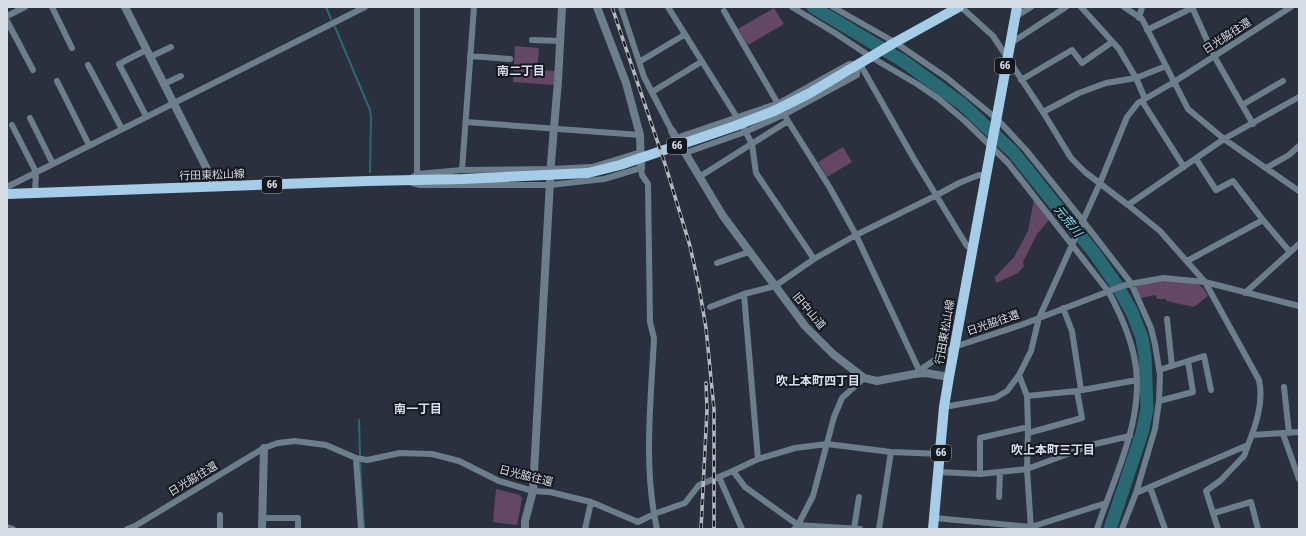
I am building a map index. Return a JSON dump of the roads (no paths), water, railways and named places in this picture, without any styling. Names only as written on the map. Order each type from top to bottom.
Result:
[{"type":"main road","name":"66","points":[[859,64],[960,7]]},
{"type":"main road","name":"66","points":[[992,144],[1016,12]]},
{"type":"main road","name":"行田東松山線","points":[[7,194],[463,179],[588,173],[620,165],[735,126],[774,111],[810,93],[859,64]]},
{"type":"main road","name":"行田東松山線","points":[[933,529],[941,454],[944,407],[992,144]]},
{"type":"street","points":[[7,16],[17,9],[25,7]]},
{"type":"street","points":[[52,7],[72,48]]},
{"type":"street","points":[[125,7],[216,187]]},
{"type":"street","points":[[7,187],[365,7]]},
{"type":"street","points":[[417,7],[417,174]]},
{"type":"street","points":[[462,170],[474,7]]},
{"type":"street","points":[[524,529],[533,490],[550,185],[561,41],[562,7]]},
{"type":"street","points":[[597,7],[626,83],[640,135],[642,175],[648,184],[650,322],[654,338],[650,438],[650,481],[657,529]]},
{"type":"street","points":[[620,7],[644,77],[674,134],[736,117],[779,103],[849,64],[859,64]]},
{"type":"street","points":[[668,7],[752,144],[756,172],[814,259]]},
{"type":"street","points":[[792,7],[918,84],[939,99],[992,144],[1026,184],[1110,290],[1126,329],[1134,356],[1137,380],[1136,401],[1127,447],[1097,529]]},
{"type":"street","points":[[833,7],[895,43],[947,78],[1026,150],[1128,284],[1150,328],[1155,344],[1159,370],[1159,401],[1154,428],[1136,493],[1122,529]]},
{"type":"street","points":[[960,7],[993,36],[1043,112],[1070,158],[1085,172],[1160,231],[1205,282],[1259,380],[1262,390],[1260,403],[1252,435],[1244,456],[1221,480],[1206,491],[1218,529]]},
{"type":"street","points":[[1016,12],[1031,7]]},
{"type":"street","points":[[1009,44],[1066,7]]},
{"type":"street","points":[[1082,7],[1119,49],[1136,78],[1143,100],[1184,167]]},
{"type":"street","points":[[1124,7],[1142,20],[1188,109],[1224,139],[1299,191]]},
{"type":"street","points":[[1139,18],[1142,7]]},
{"type":"street","points":[[1147,30],[1192,7],[1214,56],[1253,124]]},
{"type":"street","name":"日光脇往還","points":[[944,407],[995,398],[1007,391],[1019,375],[1031,351],[1039,318],[1100,183],[1127,117],[1138,103],[1174,82],[1291,7]]},
{"type":"street","points":[[724,11],[779,103],[788,121],[830,188],[856,235],[917,372]]},
{"type":"street","points":[[7,21],[33,70]]},
{"type":"street","points":[[639,62],[684,35]]},
{"type":"street","points":[[532,40],[561,41]]},
{"type":"street","points":[[1021,80],[1072,50],[1082,63],[1112,42]]},
{"type":"street","points":[[146,116],[119,64],[171,47]]},
{"type":"street","points":[[470,56],[510,59]]},
{"type":"street","points":[[652,92],[701,62]]},
{"type":"street","points":[[685,153],[745,132],[785,114],[857,75],[859,64]]},
{"type":"street","points":[[859,64],[967,246],[972,247]]},
{"type":"street","points":[[88,65],[122,129]]},
{"type":"street","points":[[1043,112],[1079,93],[1106,83],[1136,78],[1166,66]]},
{"type":"street","points":[[164,84],[181,76]]},
{"type":"street","points":[[56,81],[89,146]]},
{"type":"street","points":[[1242,105],[1283,81]]},
{"type":"street","points":[[1128,205],[1224,139],[1299,97]]},
{"type":"street","points":[[30,118],[53,164]]},
{"type":"street","points":[[699,177],[788,121]]},
{"type":"street","points":[[466,122],[640,135]]},
{"type":"street","points":[[12,126],[36,172],[35,193]]},
{"type":"street","name":"旧中山道","points":[[674,134],[723,216],[805,326],[833,354],[864,378]]},
{"type":"street","points":[[1266,168],[1289,155],[1299,146]]},
{"type":"street","points":[[641,152],[592,166],[551,169],[462,170],[417,174],[409,180],[420,186],[550,185],[604,179],[641,168]]},
{"type":"street","points":[[1196,159],[1216,190],[1233,181],[1290,252]]},
{"type":"street","points":[[710,307],[744,294],[774,286],[814,259],[856,235],[959,183],[979,175],[985,176]]},
{"type":"street","points":[[1187,261],[1263,220]]},
{"type":"street","points":[[1246,293],[1299,244]]},
{"type":"street","points":[[717,263],[749,252]]},
{"type":"street","name":"日光脇往還","points":[[917,372],[954,347],[1039,318],[1128,284],[1163,278],[1205,282],[1299,306]]},
{"type":"street","points":[[744,294],[758,459]]},
{"type":"street","points":[[980,474],[980,438],[1028,430],[1082,418],[1072,331],[1063,308]]},
{"type":"street","points":[[1167,319],[1172,366]]},
{"type":"street","points":[[1159,370],[1204,356],[1211,390]]},
{"type":"street","points":[[1159,401],[1193,392],[1188,361]]},
{"type":"street","points":[[797,528],[814,496],[834,417],[842,398],[864,378],[877,381],[917,372],[949,377]]},
{"type":"street","points":[[1019,375],[1027,396],[1027,469],[1031,528]]},
{"type":"street","points":[[1027,396],[1079,391],[1137,380]]},
{"type":"street","points":[[1284,387],[1286,434],[1299,479]]},
{"type":"street","points":[[1252,435],[1299,432]]},
{"type":"street","points":[[939,472],[980,474],[1027,469],[1095,444],[1130,436]]},
{"type":"street","name":"日光脇往還","points":[[127,529],[135,526],[264,448],[278,443],[301,442],[326,445],[356,458],[367,460],[400,453],[432,454],[459,461],[499,481],[533,490],[550,492],[592,502],[638,522],[654,514],[685,503],[700,485],[733,472],[758,459],[795,448],[827,444],[891,452],[941,454]]},
{"type":"street","points":[[1136,493],[1248,445]]},
{"type":"street","points":[[262,529],[264,448]]},
{"type":"street","points":[[879,529],[891,452]]},
{"type":"street","points":[[356,458],[361,529]]},
{"type":"street","points":[[733,472],[745,487],[797,528],[860,529]]},
{"type":"street","points":[[999,497],[1000,472]]},
{"type":"street","points":[[719,477],[742,529]]},
{"type":"street","points":[[1150,487],[1165,529]]},
{"type":"street","points":[[854,529],[859,497]]},
{"type":"street","points":[[586,529],[592,502]]},
{"type":"street","points":[[934,518],[1031,528],[1106,502]]},
{"type":"street","points":[[1214,513],[1251,502],[1258,529]]},
{"type":"street","points":[[220,515],[220,529]]},
{"type":"street","points":[[263,518],[298,518],[298,529]]},
{"type":"street","points":[[7,527],[13,529]]},
{"type":"waterway","points":[[326,7],[331,19]]},
{"type":"waterway","name":"元荒川","points":[[813,7],[903,61],[962,104],[1014,153],[1095,254],[1118,287],[1132,312],[1142,338],[1145,356],[1147,409],[1142,433],[1110,529]]},
{"type":"waterway","points":[[335,27],[370,110],[370,172]]},
{"type":"waterway","points":[[359,420],[360,455]]},
{"type":"waterway","points":[[360,463],[364,529]]},
{"type":"railway","points":[[612,7],[666,167],[690,246],[699,287],[706,328],[714,409],[714,529]]},
{"type":"railway","points":[[701,529],[707,410],[706,383]]},
{"type":"district","name":"南二丁目","points":[[521,71]]},
{"type":"district","name":"吹上本町四丁目","points":[[818,381]]},
{"type":"district","name":"南一丁目","points":[[418,409]]},
{"type":"district","name":"吹上本町三丁目","points":[[1053,450]]}]
